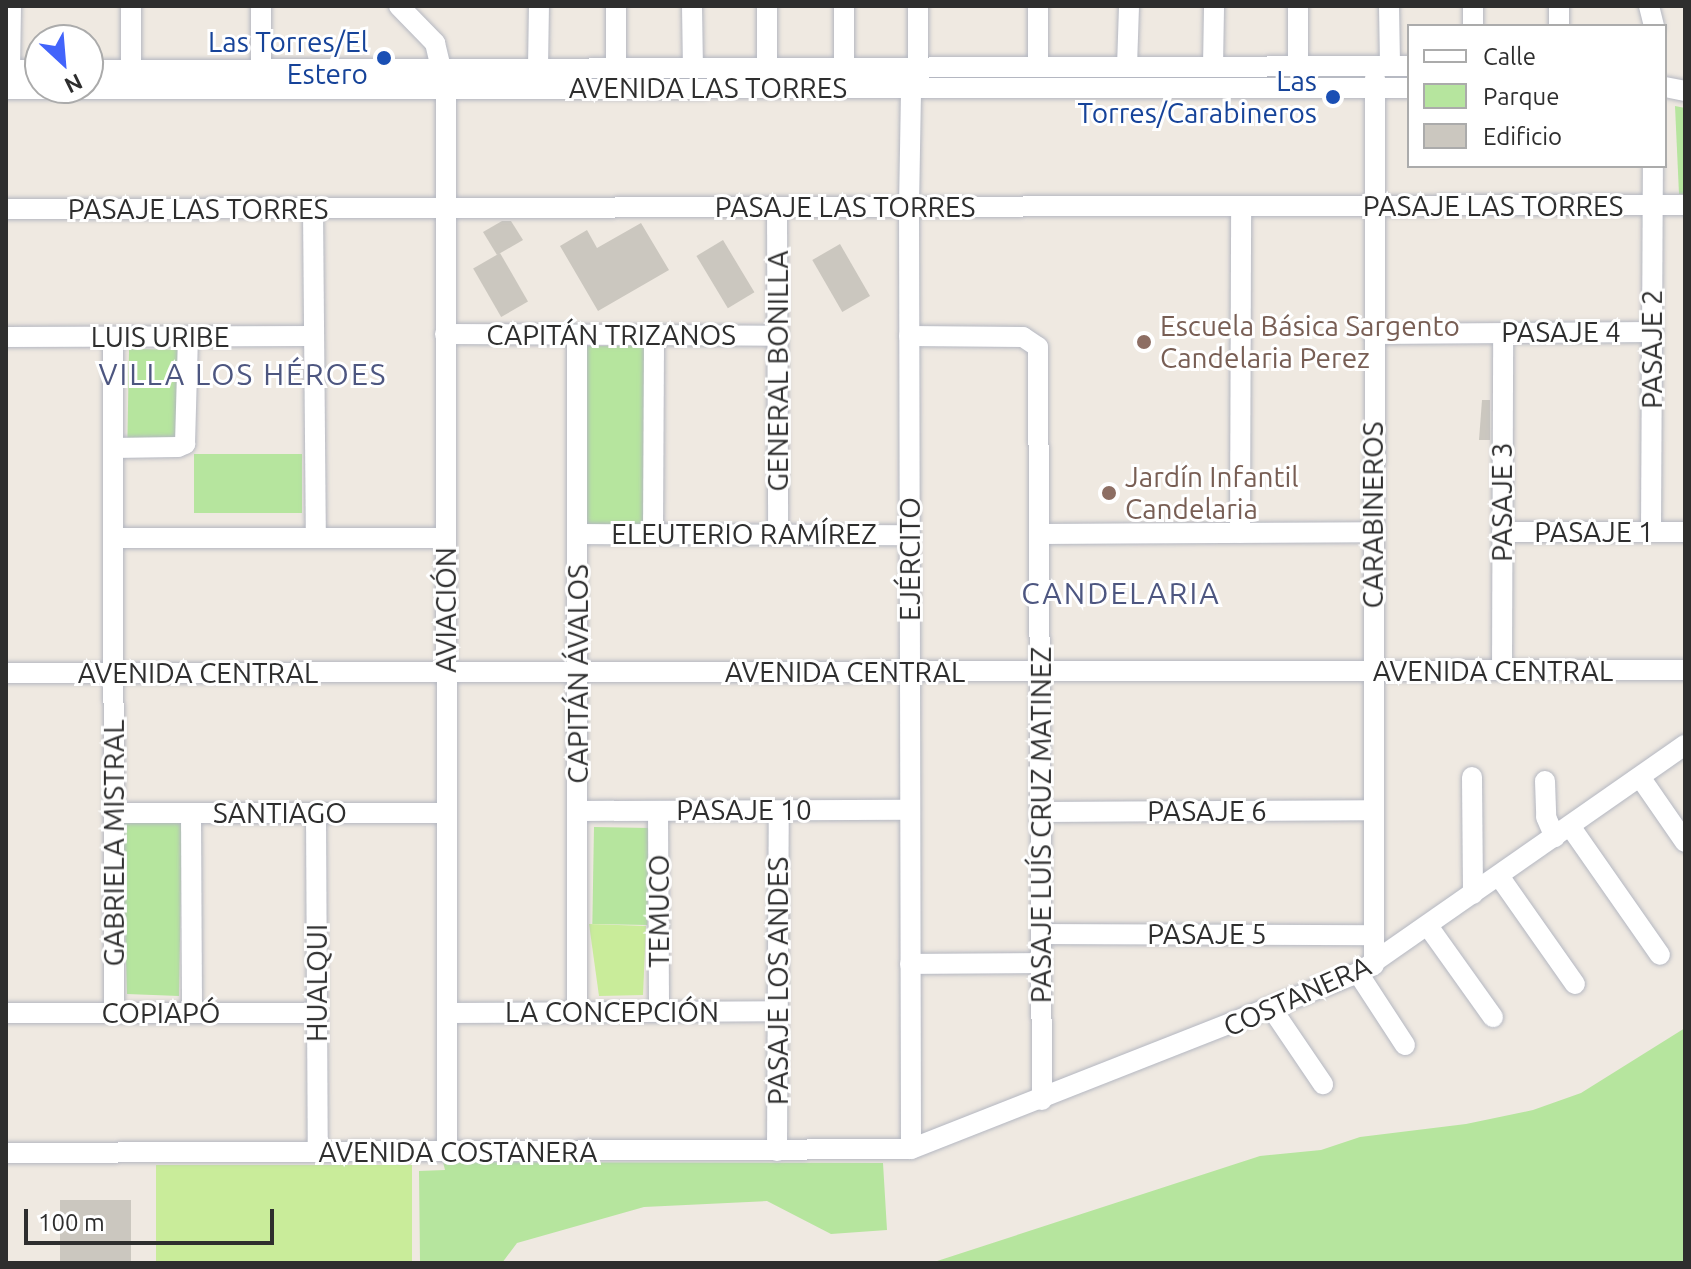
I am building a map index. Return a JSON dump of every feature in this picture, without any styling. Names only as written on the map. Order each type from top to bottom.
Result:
[{"type":"street","points":[[7,77],[11,6]]},
{"type":"street","points":[[131,6],[131,70]]},
{"type":"street","points":[[261,6],[261,69]]},
{"type":"street","points":[[538,68],[539,6]]},
{"type":"street","points":[[616,6],[616,67]]},
{"type":"street","points":[[692,6],[693,67]]},
{"type":"street","points":[[767,6],[767,66]]},
{"type":"street","points":[[844,6],[844,66]]},
{"type":"street","name":"EJÉRCITO","points":[[911,1149],[909,207],[911,87],[918,66],[918,6]]},
{"type":"street","points":[[1038,6],[1038,67]]},
{"type":"street","points":[[1127,67],[1129,6]]},
{"type":"street","points":[[1213,66],[1214,6]]},
{"type":"street","points":[[1298,6],[1298,67]]},
{"type":"street","name":"CARABINEROS","points":[[1366,969],[1374,935],[1373,88],[1392,66],[1389,6]]},
{"type":"street","points":[[406,8],[435,43],[440,68]]},
{"type":"street","name":"AVENIDA LAS TORRES","points":[[104,70],[1392,66]]},
{"type":"street","name":"AVIACIÓN","points":[[440,68],[446,89],[447,1152]]},
{"type":"street","name":"AVENIDA LAS TORRES","points":[[7,77],[446,89],[1407,88]]},
{"type":"street","name":"PASAJE 2","points":[[1651,532],[1653,168]]},
{"type":"street","name":"PASAJE LAS TORRES","points":[[6,209],[1685,205]]},
{"type":"street","points":[[1240,533],[1241,206]]},
{"type":"street","name":"GENERAL BONILLA","points":[[777,207],[778,534]]},
{"type":"street","points":[[313,209],[316,538]]},
{"type":"street","name":"PASAJE 4","points":[[1373,334],[1653,332]]},
{"type":"street","name":"PASAJE 3","points":[[1502,671],[1503,333]]},
{"type":"street","name":"CAPITÁN TRIZANOS","points":[[445,334],[778,336]]},
{"type":"street","name":"CAPITÁN ÁVALOS","points":[[577,335],[577,1012]]},
{"type":"street","points":[[653,534],[654,335]]},
{"type":"street","name":"LUIS URIBE","points":[[6,337],[314,336]]},
{"type":"street","name":"PASAJE LUÍS CRUZ MATINEZ","points":[[909,336],[1023,337],[1034,342],[1039,353],[1042,1100]]},
{"type":"street","name":"GABRIELA MISTRAL","points":[[113,337],[114,1013]]},
{"type":"street","points":[[113,448],[178,447],[185,444],[188,337]]},
{"type":"street","points":[[1040,534],[1374,532]]},
{"type":"street","name":"PASAJE 1","points":[[1502,532],[1685,532]]},
{"type":"street","name":"ELEUTERIO RAMÍREZ","points":[[578,534],[910,535]]},
{"type":"street","points":[[113,538],[446,538]]},
{"type":"street","name":"AVENIDA CENTRAL","points":[[6,673],[1685,670]]},
{"type":"street","name":"COSTANERA","points":[[911,1149],[1042,1100],[1366,969],[1685,745]]},
{"type":"street","points":[[1472,777],[1473,894]]},
{"type":"street","points":[[1640,777],[1685,842]]},
{"type":"street","points":[[1545,781],[1546,817],[1562,831],[1660,955]]},
{"type":"street","name":"PASAJE 10","points":[[578,811],[910,810]]},
{"type":"street","name":"PASAJE 6","points":[[1041,812],[1373,810]]},
{"type":"street","name":"TEMUCO","points":[[658,811],[659,1012]]},
{"type":"street","name":"PASAJE LOS ANDES","points":[[777,1151],[779,811]]},
{"type":"street","name":"SANTIAGO","points":[[113,813],[447,813]]},
{"type":"street","points":[[191,813],[192,1013]]},
{"type":"street","name":"HUALQUI","points":[[316,813],[318,1152]]},
{"type":"street","points":[[1499,876],[1575,984]]},
{"type":"street","points":[[1428,926],[1493,1017]]},
{"type":"street","name":"PASAJE 5","points":[[1041,934],[1374,935]]},
{"type":"street","points":[[910,964],[1041,963]]},
{"type":"street","points":[[1366,969],[1405,1045]]},
{"type":"street","points":[[1272,1009],[1323,1084]]},
{"type":"street","name":"LA CONCEPCIÓN","points":[[447,1013],[778,1011]]},
{"type":"street","name":"COPIAPÓ","points":[[6,1013],[317,1013]]},
{"type":"street","name":"AVENIDA COSTANERA","points":[[6,1153],[911,1149]]},
{"type":"green space","points":[[1675,106],[1685,108],[1685,194],[1679,194]]},
{"type":"green space","points":[[587,346],[644,346],[644,526],[587,526]]},
{"type":"green space","points":[[129,349],[178,350],[176,440],[127,439]]},
{"type":"green space","points":[[194,454],[302,454],[302,513],[194,513]]},
{"type":"green space","points":[[122,823],[182,823],[179,996],[127,994]]},
{"type":"green space","points":[[594,827],[649,828],[647,925],[592,924]]},
{"type":"green space","points":[[589,924],[646,926],[643,995],[599,996]]},
{"type":"green space","points":[[1685,1028],[1685,1263],[931,1263],[1260,1156],[1321,1150],[1360,1137],[1466,1124],[1533,1110],[1581,1093]]},
{"type":"green space","points":[[443,1162],[883,1163],[887,1230],[831,1234],[767,1201],[644,1207],[517,1243],[502,1263],[420,1263],[419,1171],[445,1170]]},
{"type":"green space","points":[[156,1165],[412,1165],[412,1263],[156,1263]]},
{"type":"building","points":[[502,221],[511,221],[523,240],[497,255],[483,232]]},
{"type":"building","points":[[641,223],[669,270],[598,311],[560,246],[587,230],[597,248]]},
{"type":"building","points":[[723,240],[754,292],[728,308],[696,256]]},
{"type":"building","points":[[840,244],[870,296],[842,312],[812,260]]},
{"type":"building","points":[[500,253],[528,301],[501,317],[473,268]]},
{"type":"building","points":[[1482,400],[1490,400],[1490,440],[1479,440]]},
{"type":"building","points":[[60,1200],[131,1200],[131,1263],[60,1263]]},
{"type":"place","name":"Las Torres/El Estero","points":[[384,58]]},
{"type":"place","name":"Las Torres/Carabineros","points":[[1333,97]]},
{"type":"place","name":"Escuela Básica Sargento Candelaria Perez","points":[[1144,342]]},
{"type":"place","name":"Jardín Infantil Candelaria","points":[[1109,493]]},
{"type":"district","name":"VILLA LOS HÉROES","points":[[243,374]]},
{"type":"district","name":"CANDELARIA","points":[[1121,593]]}]
